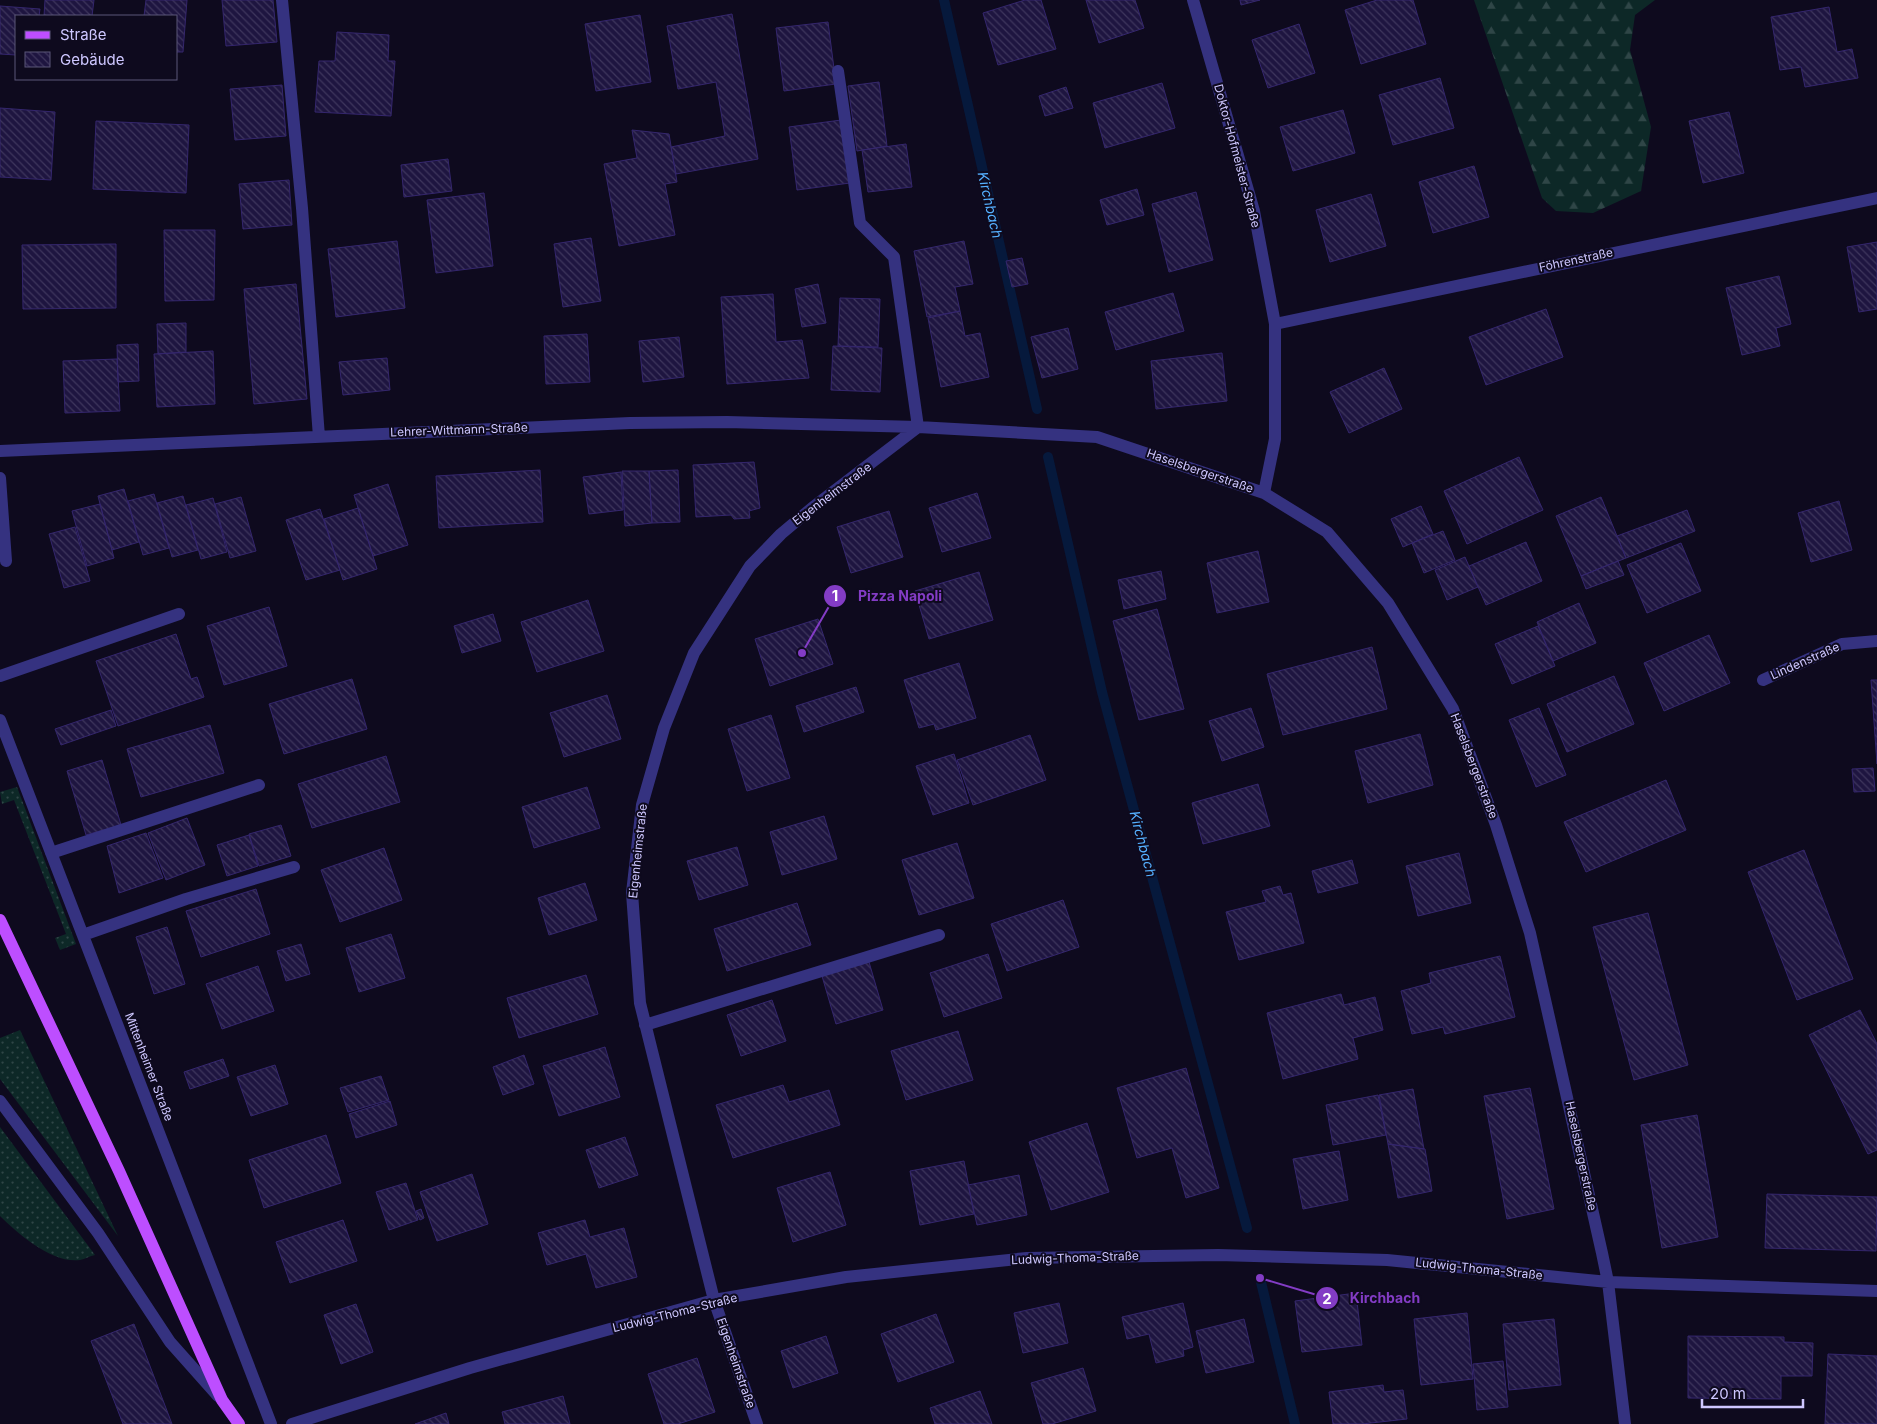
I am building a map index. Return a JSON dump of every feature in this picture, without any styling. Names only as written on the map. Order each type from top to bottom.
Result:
[{"type":"main road","points":[[0,920],[54,1033],[222,1400],[239,1424]]},
{"type":"street","points":[[282,0],[302,208],[319,436]]},
{"type":"street","name":"Doktor-Hofmeister-Straße","points":[[1193,0],[1254,211],[1275,324],[1275,439],[1264,493]]},
{"type":"street","points":[[838,71],[860,224],[894,257],[918,426]]},
{"type":"street","name":"Föhrenstraße","points":[[1275,324],[1877,198]]},
{"type":"street","name":"Lehrer-Wittmann-Straße","points":[[0,451],[640,423],[727,422],[918,426]]},
{"type":"street","name":"Haselsbergerstraße","points":[[918,426],[1097,437],[1264,493],[1326,532],[1388,603],[1453,709],[1496,825],[1530,934],[1552,1020],[1608,1282],[1625,1424]]},
{"type":"street","name":"Eigenheimstraße","points":[[757,1424],[714,1300],[640,1003],[632,893],[638,829],[642,805],[664,728],[694,653],[750,566],[781,534],[918,426]]},
{"type":"street","points":[[0,478],[6,561]]},
{"type":"street","points":[[0,676],[179,614]]},
{"type":"street","name":"Lindenstraße","points":[[1763,680],[1842,644],[1877,641]]},
{"type":"street","name":"Mittenheimer Straße","points":[[2,726],[272,1424]]},
{"type":"street","points":[[51,853],[259,785]]},
{"type":"street","points":[[83,934],[186,899],[294,867]]},
{"type":"street","points":[[645,1025],[939,935]]},
{"type":"street","points":[[0,1101],[98,1233],[170,1342],[222,1400]]},
{"type":"street","name":"Ludwig-Thoma-Straße","points":[[292,1424],[470,1368],[714,1300],[846,1277],[1027,1258],[1218,1255],[1387,1260],[1608,1282],[1877,1291]]},
{"type":"green space","points":[[1474,0],[1655,0],[1635,15],[1630,50],[1651,127],[1641,191],[1593,213],[1556,211],[1542,198]]},
{"type":"green space","points":[[17,787],[76,944],[60,950],[55,938],[66,934],[14,800],[2,804],[0,792]]},
{"type":"green space","points":[[20,1030],[118,1236],[0,1079],[0,1038]]},
{"type":"green space","points":[[0,1127],[95,1255],[80,1260],[70,1260],[48,1253],[26,1239],[0,1216]]},
{"type":"building","points":[[45,0],[94,0],[92,15],[44,15]]},
{"type":"building","points":[[146,0],[187,0],[183,52],[178,52],[178,15],[144,15]]},
{"type":"building","points":[[222,0],[273,0],[277,42],[226,46]]},
{"type":"building","points":[[1025,0],[1041,0],[1056,49],[998,65],[983,13]]},
{"type":"building","points":[[1086,0],[1135,0],[1144,28],[1099,43]]},
{"type":"building","points":[[1240,0],[1260,0],[1241,5]]},
{"type":"building","points":[[1377,0],[1413,0],[1426,44],[1361,64],[1345,10]]},
{"type":"building","points":[[0,6],[40,9],[39,15],[15,15],[15,55],[0,54]]},
{"type":"building","points":[[1829,7],[1837,52],[1852,49],[1858,78],[1805,87],[1801,67],[1780,70],[1771,17]]},
{"type":"building","points":[[732,14],[758,159],[676,174],[671,147],[725,136],[716,82],[678,89],[667,26]]},
{"type":"building","points":[[640,15],[651,82],[596,91],[585,24]]},
{"type":"building","points":[[828,22],[836,84],[784,91],[776,28]]},
{"type":"building","points":[[1299,24],[1315,73],[1268,88],[1252,40]]},
{"type":"building","points":[[337,32],[389,35],[388,61],[395,61],[391,116],[315,112],[319,61],[335,61]]},
{"type":"building","points":[[1440,78],[1454,128],[1393,145],[1379,95]]},
{"type":"building","points":[[879,82],[887,146],[857,151],[848,86]]},
{"type":"building","points":[[1162,83],[1175,128],[1105,148],[1093,103]]},
{"type":"building","points":[[282,85],[286,136],[235,140],[230,89]]},
{"type":"building","points":[[1066,87],[1073,108],[1045,116],[1039,96]]},
{"type":"building","points":[[0,108],[55,112],[51,180],[0,177]]},
{"type":"building","points":[[1343,110],[1355,153],[1293,171],[1280,127]]},
{"type":"building","points":[[1729,112],[1744,173],[1703,183],[1689,121]]},
{"type":"building","points":[[841,120],[850,183],[797,190],[789,127]]},
{"type":"building","points":[[96,121],[189,125],[186,193],[93,189]]},
{"type":"building","points":[[632,130],[669,134],[677,182],[665,184],[675,235],[619,246],[604,164],[637,158]]},
{"type":"building","points":[[906,144],[912,187],[868,192],[862,150]]},
{"type":"building","points":[[448,159],[452,191],[404,197],[401,165]]},
{"type":"building","points":[[1474,166],[1489,217],[1433,233],[1419,182]]},
{"type":"building","points":[[289,180],[292,225],[243,229],[239,184]]},
{"type":"building","points":[[1137,189],[1144,215],[1107,225],[1100,200]]},
{"type":"building","points":[[1196,192],[1213,260],[1169,272],[1152,204]]},
{"type":"building","points":[[484,193],[493,266],[436,273],[427,200]]},
{"type":"building","points":[[1371,194],[1386,246],[1330,262],[1316,210]]},
{"type":"building","points":[[164,230],[215,230],[214,300],[165,301]]},
{"type":"building","points":[[591,238],[601,301],[563,307],[554,244]]},
{"type":"building","points":[[397,241],[405,308],[336,317],[328,249]]},
{"type":"building","points":[[964,241],[973,284],[955,287],[960,311],[927,317],[914,251]]},
{"type":"building","points":[[1877,242],[1877,309],[1859,312],[1847,247]]},
{"type":"building","points":[[116,244],[116,308],[23,309],[22,245]]},
{"type":"building","points":[[1022,258],[1028,284],[1012,287],[1006,261]]},
{"type":"building","points":[[1779,276],[1791,324],[1776,328],[1780,346],[1742,355],[1726,288]]},
{"type":"building","points":[[296,284],[307,399],[254,404],[244,289]]},
{"type":"building","points":[[818,284],[826,323],[802,327],[795,289]]},
{"type":"building","points":[[1173,293],[1184,331],[1116,350],[1105,312]]},
{"type":"building","points":[[773,294],[776,342],[802,340],[809,378],[727,384],[721,297]]},
{"type":"building","points":[[840,298],[880,299],[878,347],[838,346]]},
{"type":"building","points":[[1546,309],[1563,357],[1486,385],[1469,337]]},
{"type":"building","points":[[960,311],[965,336],[980,333],[989,377],[941,387],[928,318]]},
{"type":"building","points":[[186,323],[186,352],[158,354],[157,324]]},
{"type":"building","points":[[1068,328],[1078,369],[1042,378],[1031,337]]},
{"type":"building","points":[[587,334],[590,382],[546,384],[544,336]]},
{"type":"building","points":[[679,337],[684,377],[643,382],[639,341]]},
{"type":"building","points":[[138,344],[139,381],[118,382],[117,345]]},
{"type":"building","points":[[833,346],[882,348],[880,392],[831,390]]},
{"type":"building","points":[[213,351],[215,404],[157,407],[154,354]]},
{"type":"building","points":[[1222,353],[1227,401],[1156,409],[1151,361]]},
{"type":"building","points":[[387,358],[390,390],[343,395],[339,362]]},
{"type":"building","points":[[117,359],[120,411],[65,413],[63,361]]},
{"type":"building","points":[[1384,368],[1402,409],[1349,433],[1330,392]]},
{"type":"building","points":[[1519,457],[1543,510],[1467,544],[1444,491]]},
{"type":"building","points":[[754,462],[760,508],[749,511],[750,518],[734,519],[731,515],[696,517],[693,465]]},
{"type":"building","points":[[540,470],[543,522],[439,528],[436,476]]},
{"type":"building","points":[[678,470],[680,522],[652,523],[649,471]]},
{"type":"building","points":[[622,471],[649,471],[652,523],[625,526]]},
{"type":"building","points":[[621,472],[623,510],[589,514],[583,477]]},
{"type":"building","points":[[388,484],[408,545],[373,556],[354,495]]},
{"type":"building","points":[[124,489],[139,542],[112,550],[98,496]]},
{"type":"building","points":[[977,493],[991,538],[942,552],[929,508]]},
{"type":"building","points":[[154,494],[169,548],[143,555],[128,501]]},
{"type":"building","points":[[183,496],[198,550],[172,557],[157,503]]},
{"type":"building","points":[[241,497],[256,551],[230,558],[215,504]]},
{"type":"building","points":[[1601,497],[1626,558],[1581,576],[1556,516]]},
{"type":"building","points":[[213,498],[227,552],[201,559],[186,505]]},
{"type":"building","points":[[1839,501],[1852,550],[1811,562],[1798,513]]},
{"type":"building","points":[[100,504],[114,558],[87,566],[72,511]]},
{"type":"building","points":[[1421,506],[1433,534],[1403,547],[1391,519]]},
{"type":"building","points":[[358,508],[377,569],[343,580],[324,519]]},
{"type":"building","points":[[320,509],[340,570],[306,580],[286,520]]},
{"type":"building","points":[[1687,510],[1695,531],[1626,558],[1617,536]]},
{"type":"building","points":[[889,511],[903,557],[851,573],[837,527]]},
{"type":"building","points":[[75,527],[90,581],[64,588],[49,534]]},
{"type":"building","points":[[1443,531],[1455,560],[1424,573],[1412,543]]},
{"type":"building","points":[[1526,542],[1542,581],[1486,605],[1469,566]]},
{"type":"building","points":[[1681,543],[1701,591],[1647,613],[1627,565]]},
{"type":"building","points":[[1258,551],[1269,602],[1217,613],[1207,563]]},
{"type":"building","points":[[1465,557],[1478,587],[1447,600],[1435,570]]},
{"type":"building","points":[[1618,561],[1624,575],[1586,589],[1581,576]]},
{"type":"building","points":[[1161,571],[1166,599],[1124,609],[1118,580]]},
{"type":"building","points":[[979,572],[993,620],[929,639],[915,591]]},
{"type":"building","points":[[588,600],[604,651],[537,672],[521,622]]},
{"type":"building","points":[[1579,603],[1596,643],[1553,661],[1537,622]]},
{"type":"building","points":[[269,607],[287,666],[224,685],[207,626]]},
{"type":"building","points":[[1157,609],[1184,709],[1139,720],[1113,621]]},
{"type":"building","points":[[493,614],[501,641],[462,653],[454,626]]},
{"type":"building","points":[[818,619],[833,664],[770,686],[755,639]]},
{"type":"building","points":[[1538,626],[1555,666],[1512,684],[1495,644]]},
{"type":"building","points":[[176,634],[191,679],[197,677],[204,697],[118,726],[96,661]]},
{"type":"building","points":[[1709,635],[1730,683],[1664,711],[1644,663]]},
{"type":"building","points":[[1372,647],[1387,709],[1283,735],[1267,674]]},
{"type":"building","points":[[959,663],[976,718],[936,730],[934,724],[919,728],[904,680]]},
{"type":"building","points":[[1614,676],[1634,724],[1567,752],[1547,704]]},
{"type":"building","points":[[352,679],[367,729],[284,754],[269,704]]},
{"type":"building","points":[[1871,680],[1877,680],[1877,764]]},
{"type":"building","points":[[856,687],[864,712],[804,732],[796,706]]},
{"type":"building","points":[[607,695],[621,739],[564,757],[550,713]]},
{"type":"building","points":[[1251,708],[1264,747],[1222,761],[1209,721]]},
{"type":"building","points":[[1539,708],[1566,775],[1536,787],[1509,720]]},
{"type":"building","points":[[111,710],[116,726],[61,745],[55,729]]},
{"type":"building","points":[[771,715],[790,778],[747,791],[728,729]]},
{"type":"building","points":[[210,725],[224,773],[141,797],[127,749]]},
{"type":"building","points":[[1420,734],[1433,785],[1368,803],[1355,751]]},
{"type":"building","points":[[1030,735],[1046,780],[973,805],[957,760]]},
{"type":"building","points":[[954,754],[969,803],[933,815],[916,766]]},
{"type":"building","points":[[386,756],[400,802],[312,828],[298,784]]},
{"type":"building","points":[[102,760],[121,825],[86,835],[67,771]]},
{"type":"building","points":[[1873,768],[1875,791],[1854,792],[1852,769]]},
{"type":"building","points":[[1666,780],[1686,830],[1586,872],[1564,822]]},
{"type":"building","points":[[1258,784],[1270,826],[1203,844],[1192,803]]},
{"type":"building","points":[[587,787],[600,828],[534,848],[522,807]]},
{"type":"building","points":[[824,816],[837,859],[782,875],[770,832]]},
{"type":"building","points":[[187,818],[205,865],[166,880],[148,833]]},
{"type":"building","points":[[281,825],[291,856],[259,866],[249,834]]},
{"type":"building","points":[[146,833],[163,878],[119,893],[107,846]]},
{"type":"building","points":[[249,835],[258,866],[227,876],[217,845]]},
{"type":"building","points":[[957,843],[974,898],[919,915],[902,860]]},
{"type":"building","points":[[737,847],[748,885],[699,900],[687,861]]},
{"type":"building","points":[[384,848],[402,900],[340,922],[321,870]]},
{"type":"building","points":[[1804,850],[1853,979],[1797,1000],[1748,872]]},
{"type":"building","points":[[1459,853],[1471,903],[1418,916],[1406,866]]},
{"type":"building","points":[[1352,860],[1358,883],[1318,893],[1312,871]]},
{"type":"building","points":[[585,883],[597,920],[549,935],[538,898]]},
{"type":"building","points":[[1280,886],[1283,895],[1291,893],[1304,943],[1239,960],[1226,912],[1266,902],[1262,891]]},
{"type":"building","points":[[256,889],[270,934],[201,957],[186,911]]},
{"type":"building","points":[[1063,900],[1079,947],[1007,971],[991,924]]},
{"type":"building","points":[[797,903],[811,945],[727,971],[714,929]]},
{"type":"building","points":[[1648,913],[1688,1065],[1634,1080],[1593,927]]},
{"type":"building","points":[[167,927],[185,984],[154,994],[136,937]]},
{"type":"building","points":[[391,934],[405,978],[359,992],[346,948]]},
{"type":"building","points":[[301,944],[310,974],[286,981],[277,951]]},
{"type":"building","points":[[988,954],[1002,998],[944,1017],[930,973]]},
{"type":"building","points":[[1500,956],[1515,1017],[1445,1034],[1443,1027],[1412,1034],[1401,991],[1431,983],[1429,973]]},
{"type":"building","points":[[869,962],[883,1010],[836,1024],[822,976]]},
{"type":"building","points":[[258,966],[274,1011],[222,1029],[206,984]]},
{"type":"building","points":[[586,975],[598,1014],[519,1038],[507,998]]},
{"type":"building","points":[[1341,994],[1344,1005],[1375,997],[1383,1030],[1353,1038],[1358,1059],[1283,1079],[1267,1013]]},
{"type":"building","points":[[772,1000],[786,1041],[741,1056],[727,1015]]},
{"type":"building","points":[[1860,1010],[1877,1044],[1877,1150],[1868,1154],[1809,1035]]},
{"type":"building","points":[[958,1031],[973,1080],[906,1100],[891,1051]]},
{"type":"building","points":[[605,1047],[620,1097],[559,1116],[543,1066]]},
{"type":"building","points":[[524,1055],[534,1084],[503,1095],[493,1067]]},
{"type":"building","points":[[223,1059],[229,1076],[190,1089],[184,1072]]},
{"type":"building","points":[[275,1065],[288,1104],[251,1116],[237,1077]]},
{"type":"building","points":[[1186,1068],[1219,1188],[1186,1198],[1172,1148],[1137,1158],[1117,1088]]},
{"type":"building","points":[[381,1076],[389,1100],[348,1112],[340,1088]]},
{"type":"building","points":[[783,1085],[789,1102],[829,1090],[840,1125],[733,1158],[716,1105]]},
{"type":"building","points":[[1530,1088],[1554,1209],[1507,1219],[1484,1096]]},
{"type":"building","points":[[1413,1089],[1424,1149],[1388,1144],[1379,1095]]},
{"type":"building","points":[[1378,1095],[1386,1135],[1333,1145],[1326,1105]]},
{"type":"building","points":[[390,1101],[397,1125],[356,1138],[349,1114]]},
{"type":"building","points":[[1697,1115],[1718,1237],[1662,1248],[1641,1125]]},
{"type":"building","points":[[1087,1123],[1109,1192],[1051,1210],[1029,1142]]},
{"type":"building","points":[[326,1135],[341,1183],[264,1208],[249,1160]]},
{"type":"building","points":[[625,1137],[638,1175],[599,1188],[586,1150]]},
{"type":"building","points":[[1388,1144],[1425,1149],[1432,1191],[1398,1198]]},
{"type":"building","points":[[1339,1151],[1348,1200],[1303,1209],[1293,1159]]},
{"type":"building","points":[[964,1161],[974,1214],[920,1225],[910,1171]]},
{"type":"building","points":[[830,1172],[846,1225],[793,1242],[777,1188]]},
{"type":"building","points":[[472,1174],[488,1224],[437,1241],[420,1192]]},
{"type":"building","points":[[1019,1175],[1027,1215],[977,1225],[968,1185]]},
{"type":"building","points":[[406,1183],[418,1220],[389,1230],[376,1192]]},
{"type":"building","points":[[1767,1194],[1877,1197],[1876,1251],[1765,1248]]},
{"type":"building","points":[[421,1209],[424,1218],[420,1220],[416,1211]]},
{"type":"building","points":[[343,1220],[357,1261],[290,1283],[276,1242]]},
{"type":"building","points":[[585,1220],[590,1237],[624,1228],[637,1277],[596,1288],[586,1254],[547,1265],[538,1233]]},
{"type":"building","points":[[1356,1293],[1362,1345],[1302,1352],[1295,1301]]},
{"type":"building","points":[[1059,1303],[1068,1343],[1023,1353],[1014,1313]]},
{"type":"building","points":[[1183,1303],[1193,1347],[1183,1350],[1184,1356],[1156,1363],[1149,1334],[1127,1339],[1122,1317]]},
{"type":"building","points":[[356,1304],[373,1352],[341,1364],[324,1315]]},
{"type":"building","points":[[1467,1313],[1473,1379],[1421,1385],[1414,1319]]},
{"type":"building","points":[[936,1314],[954,1362],[898,1382],[881,1334]]},
{"type":"building","points":[[1244,1319],[1254,1362],[1206,1373],[1196,1331]]},
{"type":"building","points":[[1554,1319],[1561,1385],[1509,1390],[1503,1324]]},
{"type":"building","points":[[134,1324],[172,1424],[123,1424],[91,1341]]},
{"type":"building","points":[[826,1336],[838,1373],[793,1388],[781,1351]]},
{"type":"building","points":[[1688,1336],[1784,1337],[1784,1342],[1813,1343],[1812,1376],[1781,1376],[1781,1399],[1688,1398]]},
{"type":"building","points":[[1828,1354],[1877,1356],[1877,1424],[1825,1424]]},
{"type":"building","points":[[697,1358],[715,1412],[678,1424],[664,1424],[648,1374]]},
{"type":"building","points":[[1503,1361],[1508,1407],[1477,1410],[1473,1364]]},
{"type":"building","points":[[1083,1368],[1096,1411],[1052,1424],[1043,1424],[1031,1383]]},
{"type":"building","points":[[1383,1385],[1384,1392],[1403,1390],[1407,1419],[1362,1424],[1333,1424],[1329,1392]]},
{"type":"building","points":[[980,1391],[992,1424],[935,1424],[930,1408]]},
{"type":"building","points":[[563,1396],[570,1424],[505,1424],[502,1412]]},
{"type":"building","points":[[446,1413],[449,1424],[415,1424]]},
{"type":"waterway","name":"Kirchbach","points":[[944,0],[1037,409]]},
{"type":"waterway","name":"Kirchbach","points":[[1048,457],[1102,692],[1247,1228]]},
{"type":"waterway","name":"Kirchbach","points":[[1260,1278],[1295,1424]]},
{"type":"place","name":"Pizza Napoli","points":[[802,653]]},
{"type":"place","name":"Kirchbach","points":[[1260,1278]]}]
